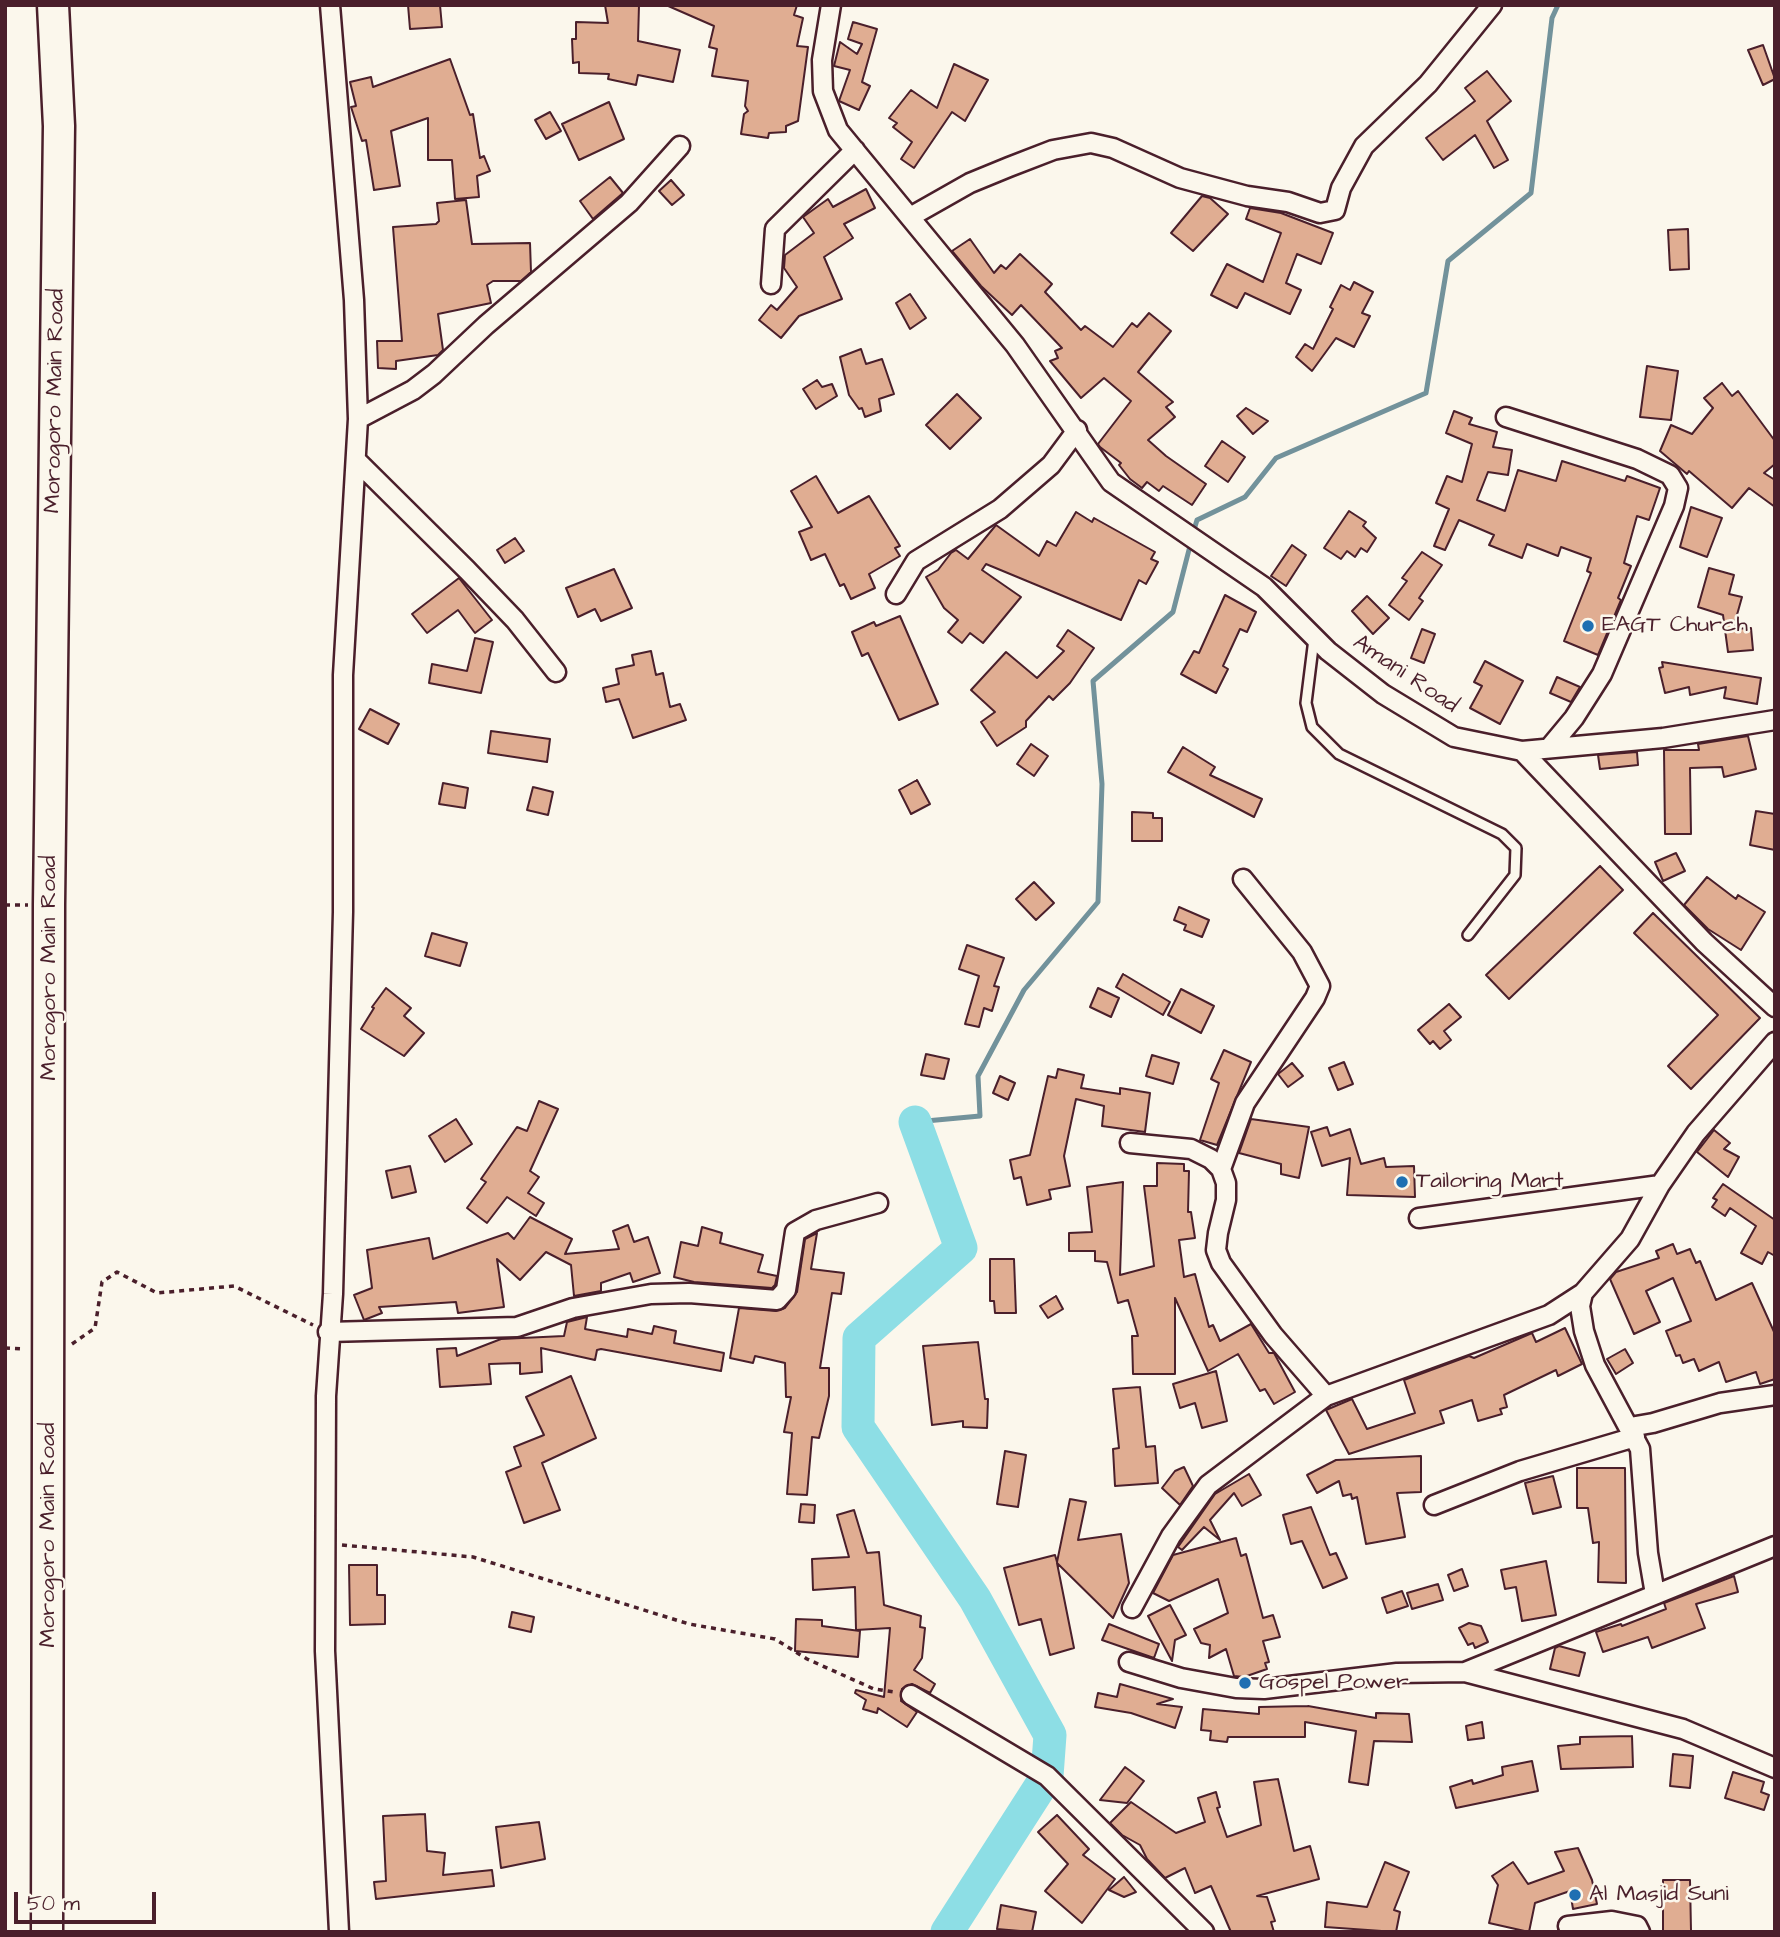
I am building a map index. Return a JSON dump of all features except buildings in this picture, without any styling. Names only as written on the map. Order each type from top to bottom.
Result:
[{"type":"highway","name":"Morogoro Main Road","points":[[47,1932],[49,904],[60,126],[53,5]]},
{"type":"street","points":[[330,5],[354,300],[358,419],[343,675],[343,912],[333,1294],[328,1332],[326,1664],[339,1932]]},
{"type":"street","name":"Amani Road","points":[[831,5],[822,60],[823,91],[838,130],[1015,345],[1111,482],[1264,587],[1314,637],[1383,694],[1454,737],[1521,751],[1663,738],[1775,720]]},
{"type":"street","points":[[910,217],[996,172],[1053,150],[1091,143],[1113,148],[1180,178],[1247,196],[1288,202],[1320,213],[1335,210],[1341,188],[1364,146],[1428,84],[1492,5]]},
{"type":"street","points":[[358,419],[413,390],[434,374],[486,325],[629,203],[680,146]]},
{"type":"street","points":[[771,284],[775,229],[855,150]]},
{"type":"street","points":[[1506,417],[1637,459],[1670,475],[1678,488],[1674,506],[1607,664],[1574,718],[1549,748]]},
{"type":"street","points":[[896,594],[916,561],[1000,509],[1051,465],[1077,430]]},
{"type":"street","points":[[356,460],[477,580],[556,672]]},
{"type":"street","points":[[1521,751],[1704,942],[1775,1007]]},
{"type":"street","points":[[1221,1169],[1245,1103],[1315,998],[1320,986],[1302,952],[1243,879]]},
{"type":"street","points":[[1132,1608],[1171,1536],[1208,1485],[1326,1396],[1549,1315],[1583,1293],[1630,1239],[1660,1185],[1696,1133],[1775,1042]]},
{"type":"street","points":[[1130,1143],[1191,1149],[1211,1159],[1221,1169],[1226,1183],[1226,1200],[1216,1250],[1221,1263],[1273,1335],[1326,1396]]},
{"type":"street","points":[[1419,1218],[1660,1185]]},
{"type":"street","points":[[328,1332],[517,1327],[573,1308],[650,1294],[689,1293],[777,1300],[786,1290],[795,1232],[816,1220],[878,1203]]},
{"type":"street","points":[[1583,1293],[1580,1306],[1584,1331],[1595,1365],[1640,1449],[1648,1553],[1655,1594]]},
{"type":"street","points":[[1434,1505],[1653,1423],[1720,1403],[1775,1395]]},
{"type":"street","points":[[1465,1672],[1775,1546]]},
{"type":"street","points":[[1129,1662],[1181,1678],[1250,1688],[1397,1673],[1465,1672],[1683,1729],[1775,1768]]},
{"type":"street","points":[[911,1695],[1047,1776],[1204,1932]]},
{"type":"street","points":[[1568,1926],[1612,1921],[1637,1926],[1640,1932]]},
{"type":"lane","points":[[1314,637],[1306,703],[1312,727],[1339,754],[1502,834],[1516,848],[1515,875],[1468,935]]},
{"type":"path","points":[[5,1348],[65,1348],[94,1328],[102,1282],[117,1272],[157,1293],[234,1286],[328,1332]]},
{"type":"path","points":[[326,1543],[473,1557],[689,1624],[775,1639],[807,1659],[874,1689],[911,1695]]},
{"type":"waterway","points":[[1193,533],[1197,520],[1245,497],[1276,458],[1426,393],[1448,261],[1531,193],[1552,18],[1558,5]]},
{"type":"waterway","points":[[915,1122],[980,1116],[978,1076],[1024,990],[1098,902],[1102,784],[1093,681],[1173,612],[1191,542]]},
{"type":"waterway","points":[[915,1122],[961,1248],[859,1338],[858,1427],[975,1599],[1050,1735],[1047,1776],[947,1932]]},
{"type":"place","name":"EAGT Church","points":[[1588,626]]},
{"type":"place","name":"Tailoring Mart","points":[[1402,1182]]},
{"type":"place","name":"Gospel Power","points":[[1245,1683]]},
{"type":"place","name":"Al Masjid Suni","points":[[1575,1895]]}]
